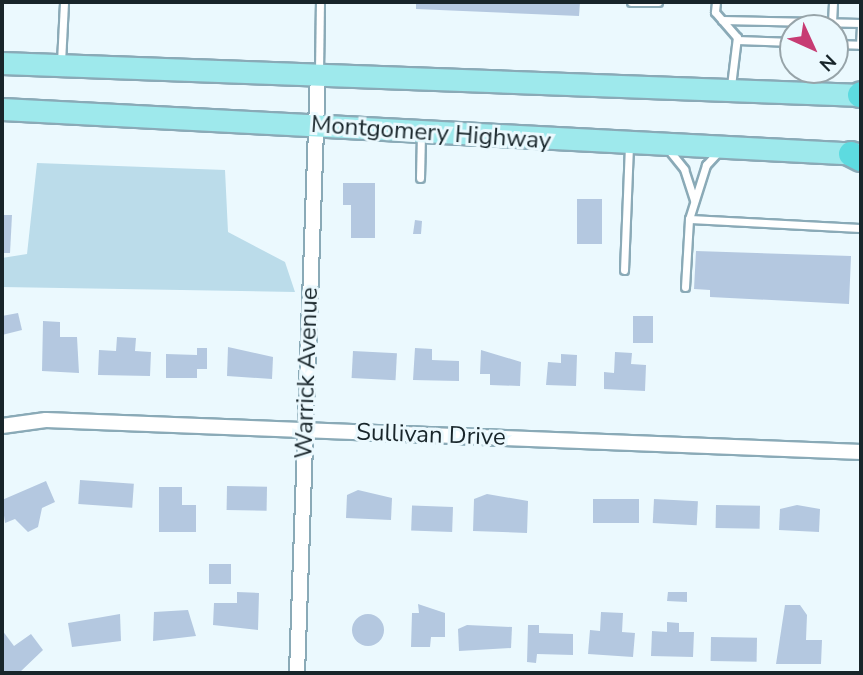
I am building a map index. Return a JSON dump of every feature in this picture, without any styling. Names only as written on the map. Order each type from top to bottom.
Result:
[{"type":"main road","points":[[2,63],[61,62],[861,95]]},
{"type":"main road","name":"Montgomery Highway","points":[[2,109],[858,156]]},
{"type":"street","name":"Warrick Avenue","points":[[297,673],[318,73]]},
{"type":"street","name":"Sullivan Drive","points":[[2,426],[46,420],[861,452]]},
{"type":"lane","points":[[61,62],[64,2]]},
{"type":"lane","points":[[318,73],[320,2]]},
{"type":"lane","points":[[631,2],[658,2]]},
{"type":"lane","points":[[716,2],[722,20],[737,40],[731,90]]},
{"type":"lane","points":[[722,20],[779,21]]},
{"type":"lane","points":[[860,45],[861,24]]},
{"type":"lane","points":[[737,40],[779,42]]},
{"type":"lane","points":[[419,178],[421,130]]},
{"type":"lane","points":[[624,270],[629,144]]},
{"type":"lane","points":[[666,146],[684,169],[694,200]]},
{"type":"lane","points":[[685,287],[689,219],[706,165],[721,148]]},
{"type":"lane","points":[[689,219],[861,228]]},
{"type":"shaded area","points":[[37,163],[225,170],[228,232],[285,262],[295,292],[2,287],[2,258],[27,254]]},
{"type":"building","points":[[416,2],[580,2],[579,16],[416,9]]},
{"type":"building","points":[[343,183],[375,183],[375,238],[351,238],[351,205],[343,205]]},
{"type":"building","points":[[577,199],[602,199],[602,244],[577,244]]},
{"type":"building","points":[[2,215],[12,215],[10,253],[2,253]]},
{"type":"building","points":[[415,220],[422,221],[421,234],[413,234]]},
{"type":"building","points":[[696,251],[851,256],[849,304],[710,297],[710,290],[694,289]]},
{"type":"building","points":[[18,313],[22,330],[2,335],[2,316]]},
{"type":"building","points":[[633,316],[653,316],[653,343],[633,343]]},
{"type":"building","points":[[43,321],[60,322],[60,337],[77,337],[79,373],[42,371]]},
{"type":"building","points":[[117,337],[136,338],[135,351],[151,352],[150,376],[98,375],[99,350],[116,351]]},
{"type":"building","points":[[228,347],[273,357],[272,379],[227,376]]},
{"type":"building","points":[[197,348],[207,348],[207,369],[197,369],[197,378],[166,378],[166,354],[197,355]]},
{"type":"building","points":[[415,348],[432,349],[432,360],[459,361],[459,381],[413,380]]},
{"type":"building","points":[[481,350],[521,362],[520,386],[490,385],[490,374],[480,374]]},
{"type":"building","points":[[353,351],[397,353],[396,380],[352,378]]},
{"type":"building","points":[[615,352],[632,353],[631,364],[646,365],[645,391],[604,389],[604,372],[614,373]]},
{"type":"building","points":[[561,354],[577,355],[576,386],[546,385],[548,362],[561,363]]},
{"type":"building","points":[[80,480],[134,484],[132,508],[78,504]]},
{"type":"building","points":[[46,481],[55,502],[42,508],[38,527],[28,532],[15,519],[5,523],[2,500]]},
{"type":"building","points":[[227,486],[267,487],[267,511],[227,510]]},
{"type":"building","points":[[159,487],[182,487],[182,505],[196,505],[196,532],[159,532]]},
{"type":"building","points":[[358,490],[392,498],[391,520],[346,518],[347,495]]},
{"type":"building","points":[[487,494],[528,501],[527,533],[473,531],[474,499]]},
{"type":"building","points":[[593,499],[639,499],[639,523],[593,523]]},
{"type":"building","points":[[654,499],[698,501],[697,525],[653,523]]},
{"type":"building","points":[[716,505],[760,506],[760,529],[716,528]]},
{"type":"building","points":[[797,505],[820,509],[819,532],[779,530],[780,509]]},
{"type":"building","points":[[412,506],[453,507],[452,532],[411,531]]},
{"type":"building","points":[[209,564],[231,564],[231,584],[209,584]]},
{"type":"building","points":[[237,592],[259,593],[258,630],[213,625],[214,603],[237,603]]},
{"type":"building","points":[[668,592],[687,592],[687,602],[667,601]]},
{"type":"building","points":[[418,604],[445,613],[445,637],[431,637],[430,647],[411,647],[412,613],[419,613]]},
{"type":"building","points":[[785,605],[800,605],[807,615],[806,640],[822,640],[821,664],[776,664]]},
{"type":"building","points":[[188,610],[196,636],[153,641],[154,612]]},
{"type":"building","points":[[601,612],[623,613],[622,632],[635,633],[633,657],[588,654],[590,630],[600,631]]},
{"type":"building","points":[[120,614],[121,641],[72,647],[68,623]]},
{"type":"building","points":[[368,614],[379,619],[384,630],[379,641],[368,646],[357,641],[352,630],[357,619]]},
{"type":"building","points":[[667,622],[679,623],[679,632],[694,632],[693,657],[651,656],[652,631],[667,632]]},
{"type":"building","points":[[467,625],[512,627],[511,648],[459,651],[458,629]]},
{"type":"building","points":[[528,625],[539,625],[539,633],[573,634],[573,655],[537,654],[536,663],[527,662]]},
{"type":"building","points":[[2,630],[14,646],[31,634],[43,650],[19,673],[2,673]]},
{"type":"building","points":[[711,637],[757,638],[757,662],[711,661]]}]
